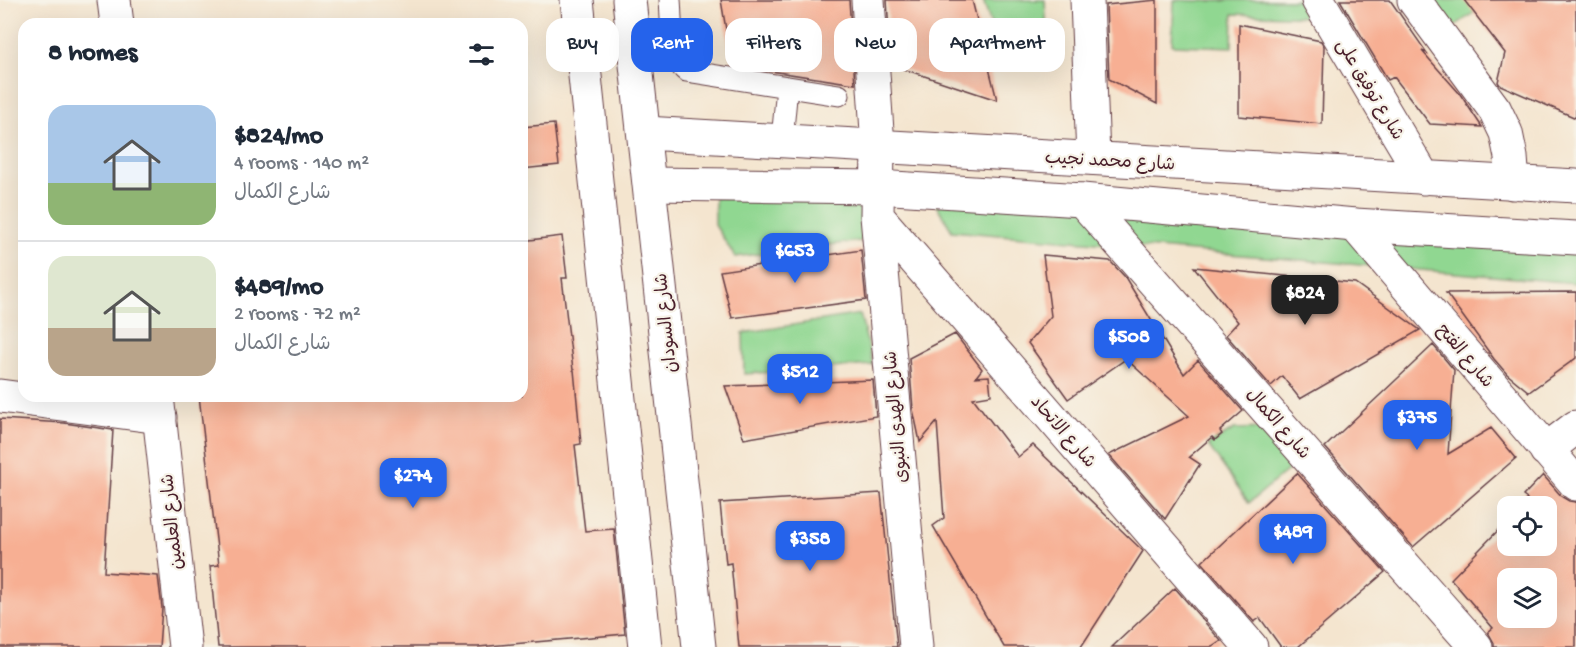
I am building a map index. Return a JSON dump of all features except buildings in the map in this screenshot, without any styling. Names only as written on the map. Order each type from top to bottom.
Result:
[{"type":"street","points":[[114,0],[116,18]]},
{"type":"street","points":[[577,0],[645,647]]},
{"type":"street","name":"شارع السودان","points":[[630,0],[699,647]]},
{"type":"street","name":"شارع الهدى النبوى","points":[[868,0],[878,146],[878,201],[916,647]]},
{"type":"street","points":[[1087,0],[1093,159]]},
{"type":"street","name":"شارع توفيق على","points":[[1318,0],[1424,178]]},
{"type":"street","points":[[1414,0],[1495,110],[1506,133],[1513,183]]},
{"type":"street","name":"شارع محمد نجيب","points":[[645,133],[1576,186]]},
{"type":"street","points":[[650,184],[878,201],[1082,200],[1355,225],[1576,237]]},
{"type":"street","name":"شارع الكمال","points":[[1082,200],[1476,647]]},
{"type":"street","name":"شارع الاتحاد","points":[[878,201],[1251,647]]},
{"type":"street","name":"شارع الفتح","points":[[1355,225],[1576,484]]},
{"type":"street","points":[[0,396],[18,397]]},
{"type":"street","points":[[86,402],[158,407]]},
{"type":"street","name":"شارع العلمين","points":[[158,407],[185,647]]},
{"type":"street","points":[[1546,450],[1576,427]]},
{"type":"street","points":[[913,615],[942,647]]},
{"type":"lane","points":[[670,0],[675,55],[681,67],[686,71],[839,95]]},
{"type":"lane","points":[[782,140],[787,87]]},
{"type":"green space","points":[[983,0],[1045,0],[1046,18],[989,18]]},
{"type":"green space","points":[[1174,0],[1307,0],[1311,17],[1233,14],[1232,47],[1172,45]]},
{"type":"green space","points":[[1428,0],[1485,0],[1488,3],[1446,32]]},
{"type":"green space","points":[[931,196],[1576,248],[1576,283],[952,231]]},
{"type":"green space","points":[[715,197],[869,198],[868,240],[735,257],[715,225]]},
{"type":"green space","points":[[860,314],[873,365],[744,374],[743,333]]},
{"type":"green space","points":[[1270,428],[1300,460],[1249,503],[1208,445],[1234,429]]}]
